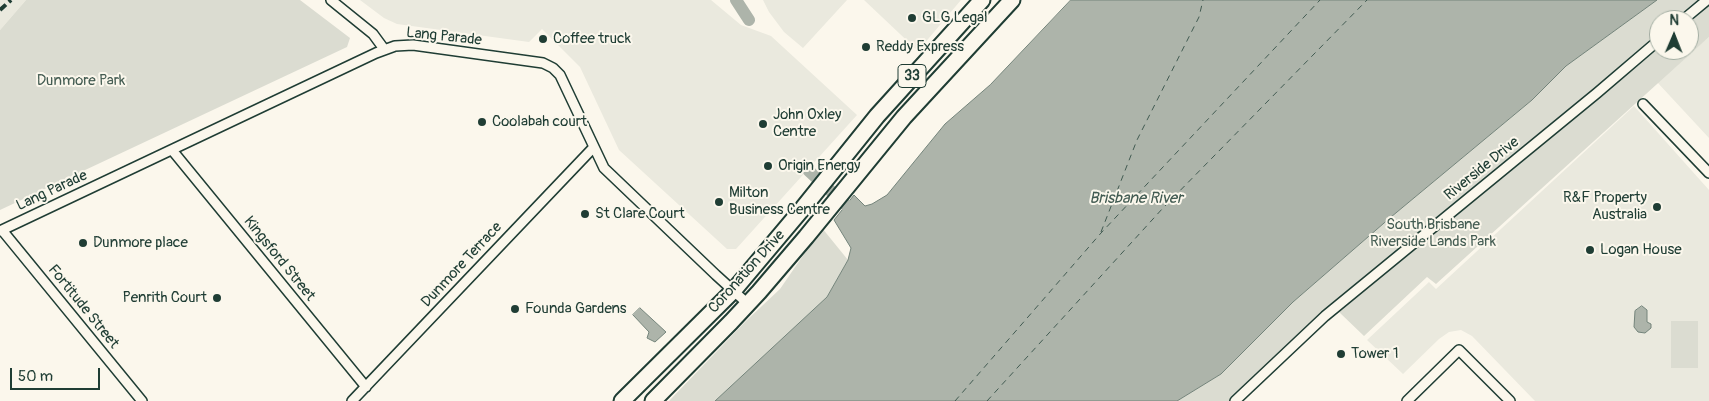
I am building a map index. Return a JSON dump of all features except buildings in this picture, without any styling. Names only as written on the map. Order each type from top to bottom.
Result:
[{"type":"highway","name":"Coronation Drive","points":[[622,401],[734,290],[908,80],[982,0]]},
{"type":"highway","name":"Coronation Drive","points":[[653,401],[748,304],[904,117],[1012,0]]},
{"type":"street","points":[[331,0],[373,34],[384,49]]},
{"type":"street","points":[[1695,10],[1707,0]]},
{"type":"street","name":"Lang Parade","points":[[1,230],[384,49],[413,45],[543,62],[548,65],[560,75],[593,148],[609,175],[748,304]]},
{"type":"street","name":"Riverside Drive","points":[[1235,401],[1325,316],[1598,93],[1649,49]]},
{"type":"street","points":[[1643,104],[1709,173]]},
{"type":"street","name":"Dunmore Terrace","points":[[352,401],[593,148]]},
{"type":"street","name":"Kingsford Street","points":[[172,150],[366,387]]},
{"type":"street","name":"Fortitude Street","points":[[1,230],[142,401]]},
{"type":"street","points":[[1408,401],[1459,350],[1510,401]]},
{"type":"shaded area","points":[[0,0],[26,0],[0,30]]},
{"type":"shaded area","points":[[360,0],[711,0],[741,25],[771,36],[857,115],[736,249],[727,249],[619,150],[580,67],[542,29],[529,42],[397,24],[384,18]]},
{"type":"shaded area","points":[[763,0],[847,0],[803,48],[784,32],[769,12]]},
{"type":"shaded area","points":[[864,0],[961,0],[918,51]]},
{"type":"shaded area","points":[[1709,37],[1709,138],[1657,82],[1682,60],[1699,60],[1699,46]]},
{"type":"shaded area","points":[[1634,106],[1709,190],[1709,401],[1535,401],[1472,336],[1461,330],[1449,332],[1439,339],[1403,374],[1367,340],[1429,282],[1436,289]]},
{"type":"green space","name":"Dunmore Park","points":[[26,0],[300,0],[350,38],[347,47],[0,210],[0,30]]},
{"type":"green space","name":"South Brisbane Riverside Lands Park","points":[[1657,0],[1709,0],[1709,37],[1699,46],[1699,10],[1649,10],[1649,60],[1684,60],[1436,284],[1427,277],[1364,336],[1339,312],[1240,401],[1177,401],[1221,374],[1293,302],[1391,217],[1532,100],[1566,66]]},
{"type":"green space","points":[[822,228],[848,260],[827,297],[715,401],[669,401],[746,321],[780,289]]},
{"type":"green space","points":[[1671,321],[1698,321],[1698,368],[1671,368]]},
{"type":"water","name":"Brisbane River","points":[[1071,0],[1657,0],[1566,66],[1532,100],[1391,217],[1293,302],[1221,374],[1177,401],[715,401],[827,297],[848,260],[851,248],[834,220],[854,195],[865,206],[887,195],[945,124],[990,85]]},
{"type":"water","points":[[1642,306],[1647,310],[1647,322],[1651,324],[1651,328],[1645,333],[1638,332],[1634,327],[1635,311]]},
{"type":"water","points":[[640,308],[666,332],[655,342],[647,338],[649,332],[633,315]]},
{"type":"waterway","points":[[736,0],[749,20]]},
{"type":"waterway","points":[[809,171],[846,205]]},
{"type":"ferry route","points":[[1101,232],[1137,140],[1199,17],[1203,0]]},
{"type":"ferry route","points":[[955,401],[1101,233],[1320,0]]},
{"type":"ferry route","points":[[987,401],[1163,208],[1367,0]]},
{"type":"railway","points":[[0,10],[11,0]]},
{"type":"place","name":"GLG Legal","points":[[912,18]]},
{"type":"place","name":"Coffee truck","points":[[543,39]]},
{"type":"place","name":"Reddy Express","points":[[866,47]]},
{"type":"place","name":"Coolabah court","points":[[482,122]]},
{"type":"place","name":"John Oxley Centre","points":[[763,124]]},
{"type":"place","name":"Origin Energy","points":[[768,166]]},
{"type":"place","name":"Milton Business Centre","points":[[719,202]]},
{"type":"place","name":"R&F Property Australia","points":[[1657,207]]},
{"type":"place","name":"St Clare Court","points":[[585,214]]},
{"type":"place","name":"Dunmore place","points":[[83,243]]},
{"type":"place","name":"Logan House","points":[[1590,250]]},
{"type":"place","name":"Penrith Court","points":[[217,298]]},
{"type":"place","name":"Founda Gardens","points":[[515,309]]},
{"type":"place","name":"Tower 1","points":[[1341,354]]}]
